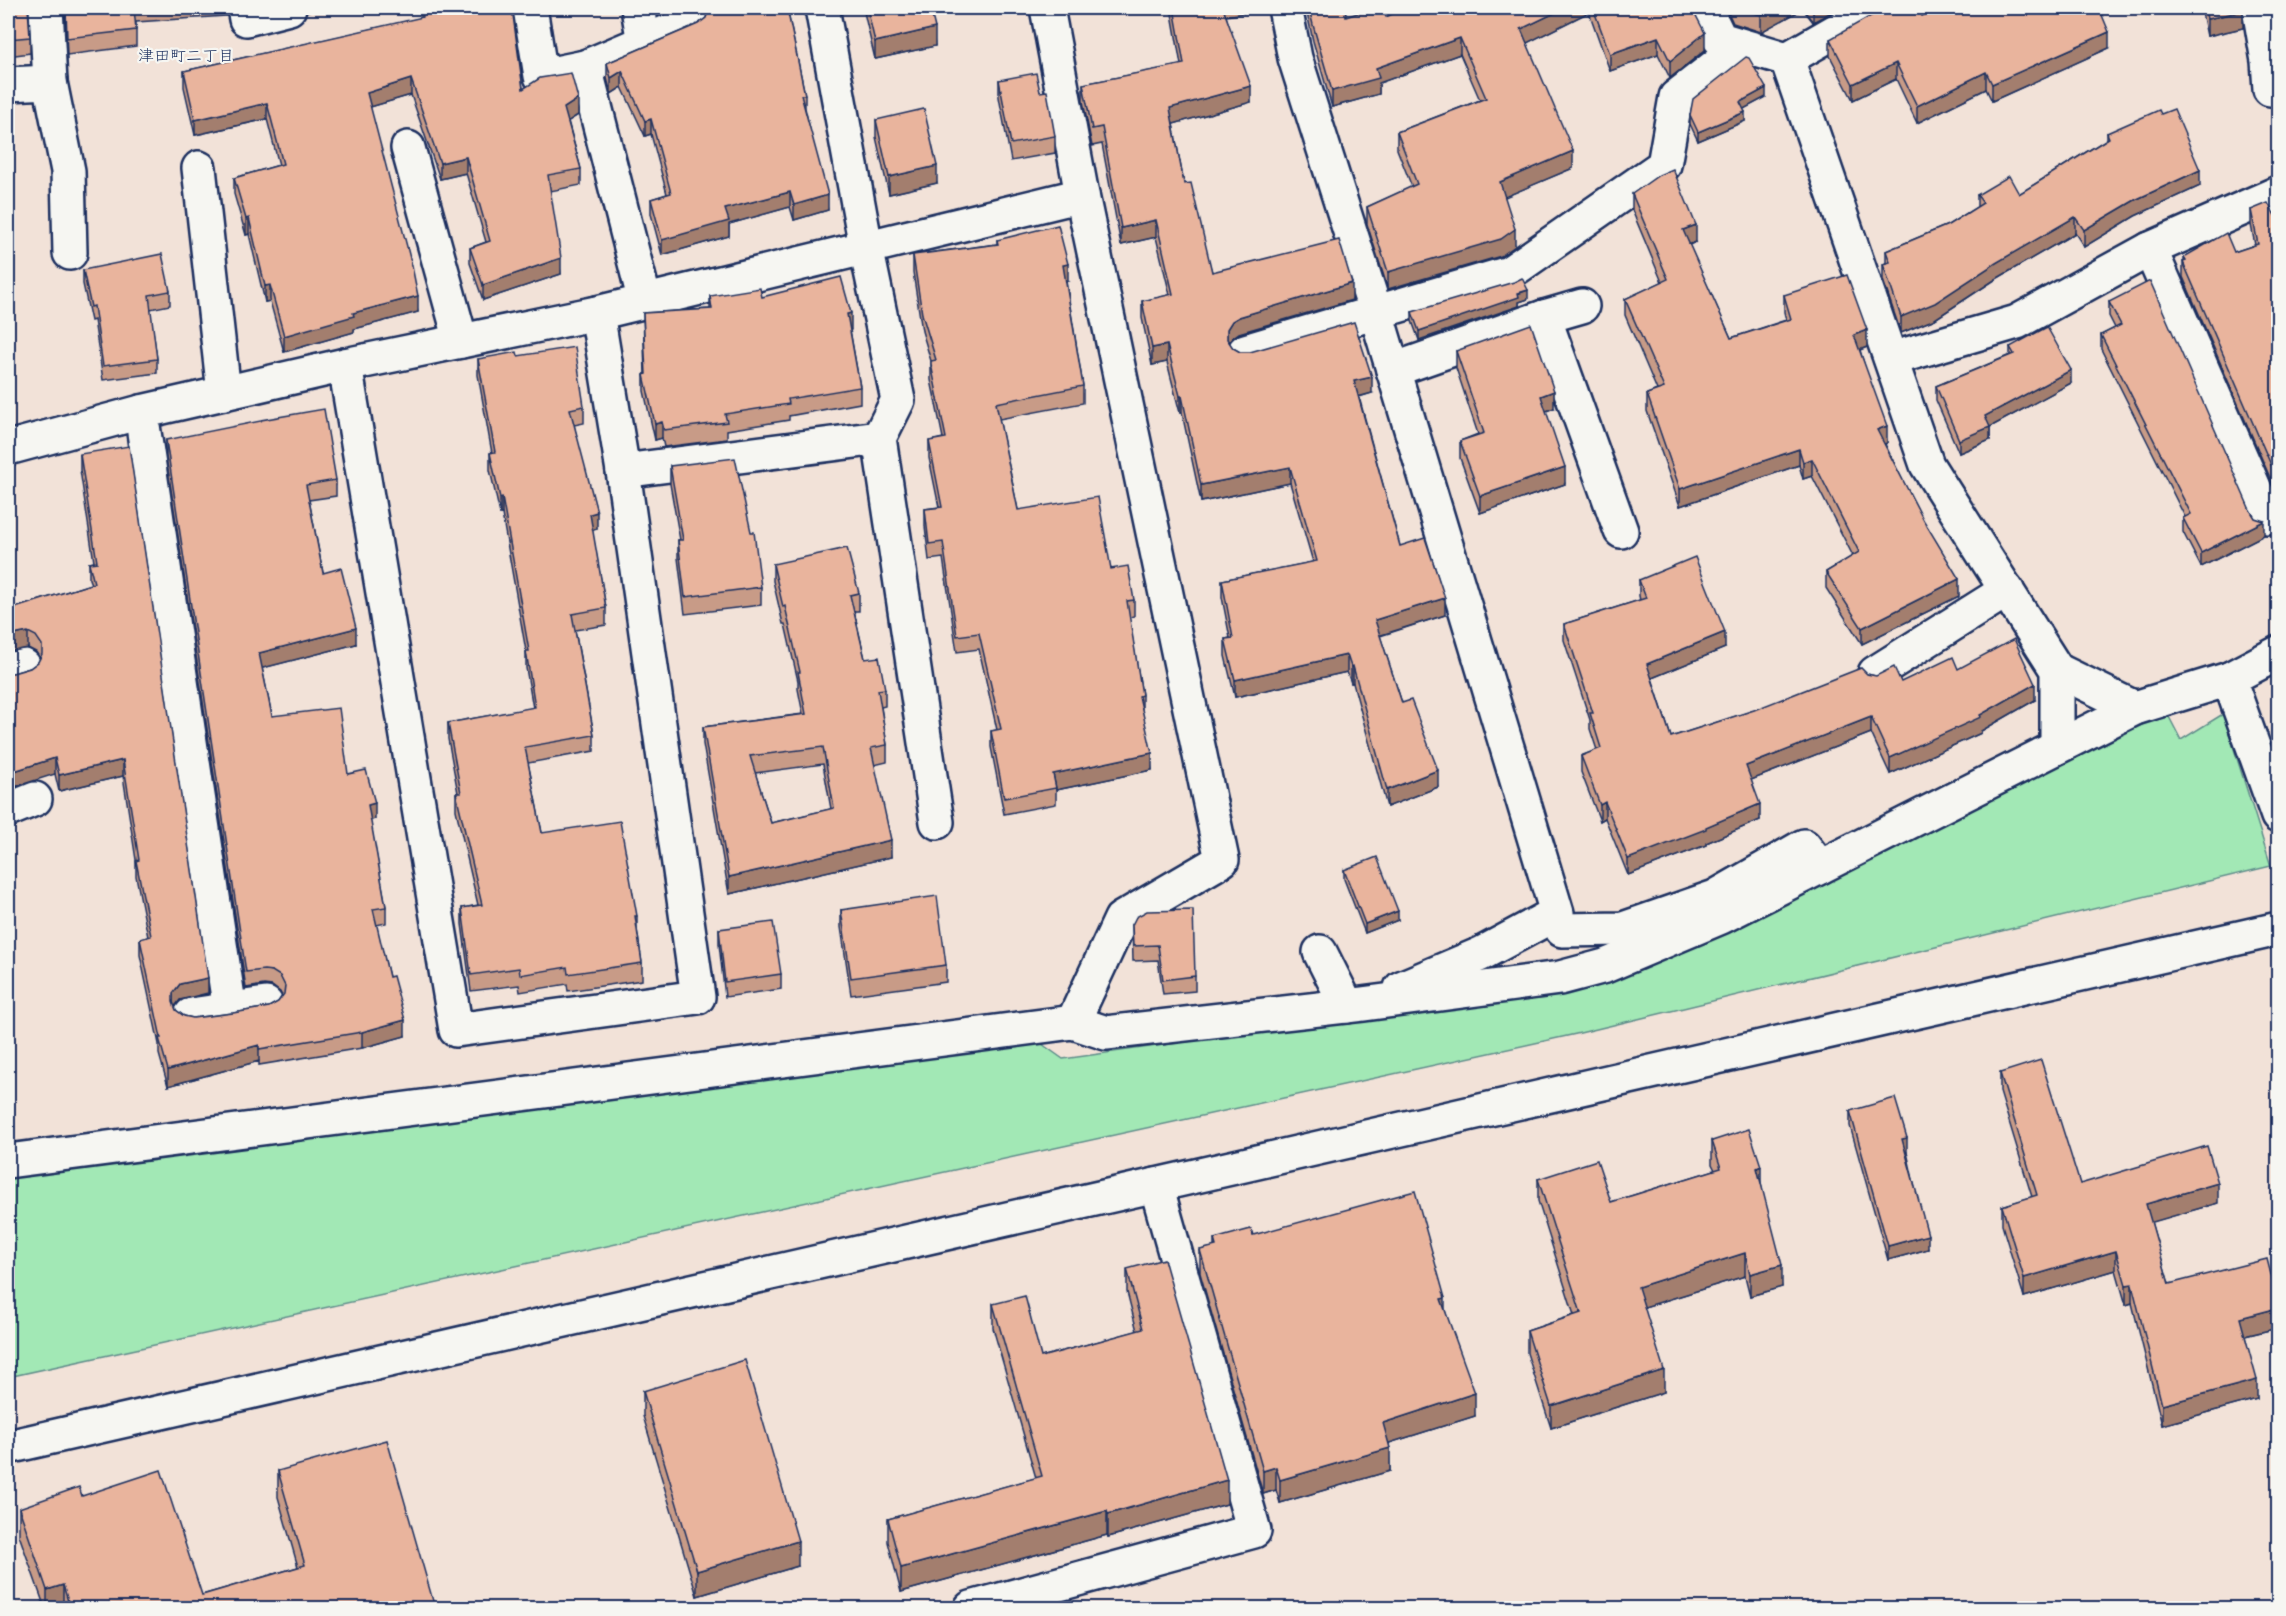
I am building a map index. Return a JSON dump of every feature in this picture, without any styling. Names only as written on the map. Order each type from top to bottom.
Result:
[{"type":"street","points":[[46,8],[50,82],[68,171],[70,253]]},
{"type":"street","points":[[244,8],[246,19],[289,8]]},
{"type":"street","points":[[530,8],[541,76],[585,68],[691,22]]},
{"type":"street","points":[[638,8],[644,43]]},
{"type":"street","points":[[822,8],[866,247],[898,400],[879,438],[937,822]]},
{"type":"street","points":[[1047,8],[1082,195],[1222,860],[1121,919],[1073,1022]]},
{"type":"street","points":[[1285,8],[1295,58],[1376,313],[1576,974]]},
{"type":"street","points":[[1705,8],[1720,39],[1787,59],[1876,8]]},
{"type":"street","points":[[2259,8],[2270,89],[2278,90]]},
{"type":"street","points":[[1245,351],[1509,273],[1664,165],[1676,97],[1741,46]]},
{"type":"street","points":[[1787,59],[1928,465],[2057,670],[2057,746]]},
{"type":"street","points":[[585,68],[645,302]]},
{"type":"street","points":[[8,84],[50,82]]},
{"type":"street","points":[[408,148],[461,341]]},
{"type":"street","points":[[199,168],[224,393]]},
{"type":"street","points":[[1891,359],[2017,322],[2150,249],[2278,193]]},
{"type":"street","points":[[8,448],[141,412],[345,365],[645,302],[1082,195]]},
{"type":"street","points":[[2150,249],[2267,517]]},
{"type":"street","points":[[1393,370],[1544,316],[1582,306]]},
{"type":"street","points":[[345,365],[456,1030],[698,997],[623,471],[597,313]]},
{"type":"street","points":[[1544,316],[1621,531]]},
{"type":"street","points":[[141,412],[230,1011]]},
{"type":"street","points":[[623,471],[879,438]]},
{"type":"street","points":[[1875,673],[2007,590]]},
{"type":"street","points":[[8,1161],[1073,1022],[1106,1033],[1355,1005],[1560,978],[1605,966],[1718,907],[1820,867],[2135,708],[2229,679],[2278,653]]},
{"type":"street","points":[[2057,670],[2135,708]]},
{"type":"street","points":[[2229,679],[2278,816]]},
{"type":"street","points":[[1355,1005],[1559,922],[1623,928],[1718,907]]},
{"type":"street","points":[[8,1447],[2278,929]]},
{"type":"street","points":[[1320,952],[1355,1005]]},
{"type":"street","points":[[191,1015],[266,1004]]},
{"type":"street","points":[[971,1608],[1254,1531],[1156,1185]]},
{"type":"green space","points":[[2166,711],[2181,740],[2223,714],[2271,866],[1576,1034],[8,1377],[8,1177],[1039,1042],[1063,1059],[1588,986]]},
{"type":"building","points":[[8,8],[28,8],[30,37],[8,39]]},
{"type":"building","points":[[66,8],[134,8],[136,30],[67,38]]},
{"type":"building","points":[[422,8],[512,8],[523,89],[540,78],[571,73],[578,99],[564,108],[581,169],[548,175],[561,258],[483,285],[470,248],[490,241],[466,157],[440,163],[411,79],[367,93],[418,296],[353,313],[354,316],[284,336],[270,285],[265,286],[249,218],[246,219],[234,178],[283,164],[267,103],[195,120],[184,71],[423,17]]},
{"type":"building","points":[[709,8],[787,8],[805,95],[801,95],[828,195],[794,205],[790,192],[725,209],[729,221],[662,240],[651,199],[671,193],[651,119],[645,121],[622,71],[611,78],[607,63],[698,24],[706,18]]},
{"type":"building","points":[[867,8],[930,8],[935,28],[875,42]]},
{"type":"building","points":[[1174,8],[1223,8],[1251,86],[1170,108],[1184,184],[1191,183],[1212,272],[1339,240],[1352,283],[1239,317],[1232,321],[1227,329],[1227,339],[1233,348],[1240,352],[1250,352],[1354,322],[1372,377],[1354,381],[1400,546],[1425,538],[1445,598],[1375,620],[1402,703],[1411,700],[1438,770],[1387,790],[1353,666],[1351,667],[1347,655],[1235,680],[1225,639],[1233,638],[1222,580],[1317,561],[1290,467],[1201,485],[1182,396],[1180,396],[1167,345],[1152,348],[1142,301],[1173,294],[1156,220],[1121,228],[1102,127],[1092,129],[1083,84],[1184,64]]},
{"type":"building","points":[[1309,8],[1345,8],[1346,17],[1372,8],[1382,8],[1386,17],[1405,8],[1565,8],[1521,29],[1573,151],[1500,182],[1515,229],[1501,239],[1388,272],[1367,207],[1417,184],[1397,132],[1486,98],[1460,38],[1376,68],[1379,78],[1332,91]]},
{"type":"building","points":[[1593,8],[1692,8],[1705,33],[1670,61],[1658,37],[1610,54]]},
{"type":"building","points":[[1736,8],[1775,8],[1761,15]]},
{"type":"building","points":[[1885,8],[1918,8],[1922,16],[1940,8],[2099,8],[2109,32],[1992,84],[1986,72],[1917,106],[1896,63],[1853,84],[1830,39]]},
{"type":"building","points":[[2205,8],[2243,8],[2243,11],[2207,19]]},
{"type":"building","points":[[1746,57],[1749,58],[1766,88],[1740,102],[1745,112],[1698,132],[1690,115],[1693,99]]},
{"type":"building","points":[[1036,73],[1040,92],[1047,91],[1055,136],[1011,144],[999,80]]},
{"type":"building","points":[[924,109],[937,166],[889,177],[876,120]]},
{"type":"building","points":[[2174,109],[2200,170],[2135,200],[2084,230],[2075,217],[1996,263],[1935,303],[1901,317],[1883,264],[1890,262],[1886,251],[1948,225],[1983,203],[1977,195],[2009,176],[2019,194],[2109,138],[2107,133],[2159,110],[2161,114]]},
{"type":"building","points":[[1673,169],[1696,225],[1683,230],[1731,338],[1791,319],[1784,295],[1847,275],[1867,330],[1854,335],[1887,426],[1877,430],[1924,521],[1959,579],[1862,628],[1826,572],[1859,552],[1812,459],[1803,462],[1799,449],[1680,489],[1647,394],[1664,388],[1625,299],[1668,279],[1632,194],[1659,175]]},
{"type":"building","points":[[2268,203],[2278,221],[2278,481],[2183,262],[2186,261],[2184,257],[2226,233],[2234,252],[2258,244],[2251,210]]},
{"type":"building","points":[[1058,225],[1068,264],[1063,265],[1083,386],[996,403],[1018,510],[1098,497],[1111,569],[1128,566],[1134,600],[1127,601],[1142,695],[1139,696],[1152,753],[1053,774],[1056,788],[1004,798],[991,731],[1001,729],[979,633],[957,636],[943,542],[929,544],[925,509],[942,507],[929,441],[946,438],[931,364],[931,361],[936,360],[922,314],[913,255],[998,244],[997,240]]},
{"type":"building","points":[[162,254],[170,291],[149,295],[157,359],[103,366],[94,306],[91,307],[83,270]]},
{"type":"building","points":[[841,277],[851,313],[847,314],[860,387],[788,399],[789,404],[725,414],[727,422],[664,430],[662,422],[655,424],[644,375],[646,374],[643,313],[712,309],[710,296],[760,288],[762,297]]},
{"type":"building","points":[[1522,278],[1528,290],[1518,293],[1519,297],[1419,331],[1412,312]]},
{"type":"building","points":[[2150,281],[2250,510],[2255,518],[2264,521],[2201,553],[2183,518],[2191,514],[2101,335],[2121,325],[2109,302]]},
{"type":"building","points":[[1531,324],[1554,391],[1541,396],[1565,467],[1480,496],[1460,441],[1484,433],[1456,351]]},
{"type":"building","points":[[2047,327],[2071,370],[1985,416],[1990,427],[1959,440],[1936,386],[2014,354],[2010,347]]},
{"type":"building","points":[[575,347],[584,406],[570,409],[597,512],[590,514],[606,608],[572,614],[594,735],[525,747],[542,833],[620,821],[637,916],[635,916],[642,963],[568,974],[567,967],[520,975],[519,968],[471,975],[462,908],[482,905],[456,793],[461,793],[448,723],[535,707],[526,651],[529,651],[502,497],[500,498],[490,453],[495,452],[478,359],[517,352],[518,356]]},
{"type":"building","points":[[324,409],[336,480],[306,485],[323,573],[341,568],[356,628],[259,653],[272,716],[339,708],[348,774],[366,770],[375,803],[368,805],[386,907],[373,909],[389,977],[393,976],[405,1020],[362,1032],[259,1049],[259,1045],[168,1070],[159,1038],[161,1038],[140,939],[151,936],[136,861],[139,860],[123,760],[59,775],[55,758],[8,773],[8,673],[30,668],[38,662],[42,654],[42,645],[36,636],[28,632],[8,636],[8,582],[15,608],[94,583],[89,563],[97,562],[80,454],[129,446],[208,978],[180,984],[173,993],[173,1002],[176,1010],[184,1016],[193,1018],[269,1007],[278,1002],[284,994],[285,986],[280,976],[272,971],[246,972],[166,440]]},
{"type":"building","points":[[735,458],[751,532],[754,532],[761,587],[685,597],[678,540],[683,540],[670,466]]},
{"type":"building","points":[[847,548],[859,593],[850,595],[865,659],[879,657],[885,689],[878,690],[887,745],[871,748],[891,840],[729,877],[703,727],[806,714],[798,672],[800,672],[773,564]],"holes":[[[823,747],[834,808],[771,823],[750,756]]]},
{"type":"building","points":[[1695,557],[1725,632],[1647,664],[1671,737],[1754,710],[1861,668],[1867,674],[1876,676],[1894,667],[1901,682],[1953,657],[1958,669],[2014,639],[2035,684],[1980,715],[1981,717],[1890,758],[1871,717],[1746,766],[1760,804],[1706,827],[1706,829],[1628,859],[1605,802],[1600,805],[1581,756],[1601,748],[1590,713],[1593,713],[1564,624],[1646,598],[1639,580]]},
{"type":"building","points":[[1377,857],[1398,911],[1365,924],[1344,870]]},
{"type":"building","points":[[937,896],[946,965],[851,978],[841,910]]},
{"type":"building","points":[[1193,910],[1195,976],[1163,980],[1158,945],[1133,946],[1132,925],[1136,917],[1147,911]]},
{"type":"building","points":[[773,922],[781,974],[725,982],[719,929]]},
{"type":"building","points":[[2041,1060],[2080,1184],[2207,1146],[2218,1183],[2146,1204],[2169,1284],[2267,1259],[2278,1308],[2240,1318],[2257,1380],[2162,1405],[2132,1284],[2126,1285],[2116,1251],[2024,1278],[2002,1206],[2037,1195],[2000,1073]]},
{"type":"building","points":[[1895,1098],[1907,1138],[1902,1139],[1928,1235],[1888,1246],[1850,1111]]},
{"type":"building","points":[[1749,1129],[1761,1166],[1757,1168],[1782,1265],[1750,1274],[1745,1253],[1638,1287],[1664,1370],[1551,1406],[1527,1331],[1581,1313],[1538,1179],[1597,1160],[1611,1202],[1721,1168],[1712,1141]]},
{"type":"building","points":[[1415,1191],[1445,1298],[1441,1299],[1475,1393],[1383,1423],[1390,1448],[1280,1480],[1276,1467],[1263,1471],[1200,1250],[1216,1246],[1214,1239],[1251,1229],[1253,1235]]},
{"type":"building","points":[[1164,1259],[1227,1480],[1108,1514],[1107,1511],[901,1568],[888,1519],[1042,1476],[993,1304],[1025,1296],[1041,1357],[1143,1329],[1127,1269]]},
{"type":"building","points":[[745,1360],[798,1541],[697,1571],[643,1391]]},
{"type":"building","points":[[387,1440],[435,1608],[70,1608],[63,1585],[47,1590],[19,1508],[79,1487],[82,1496],[161,1470],[202,1595],[305,1565],[278,1471]]},
{"type":"district","name":"津田町二丁目","points":[[186,55]]}]
